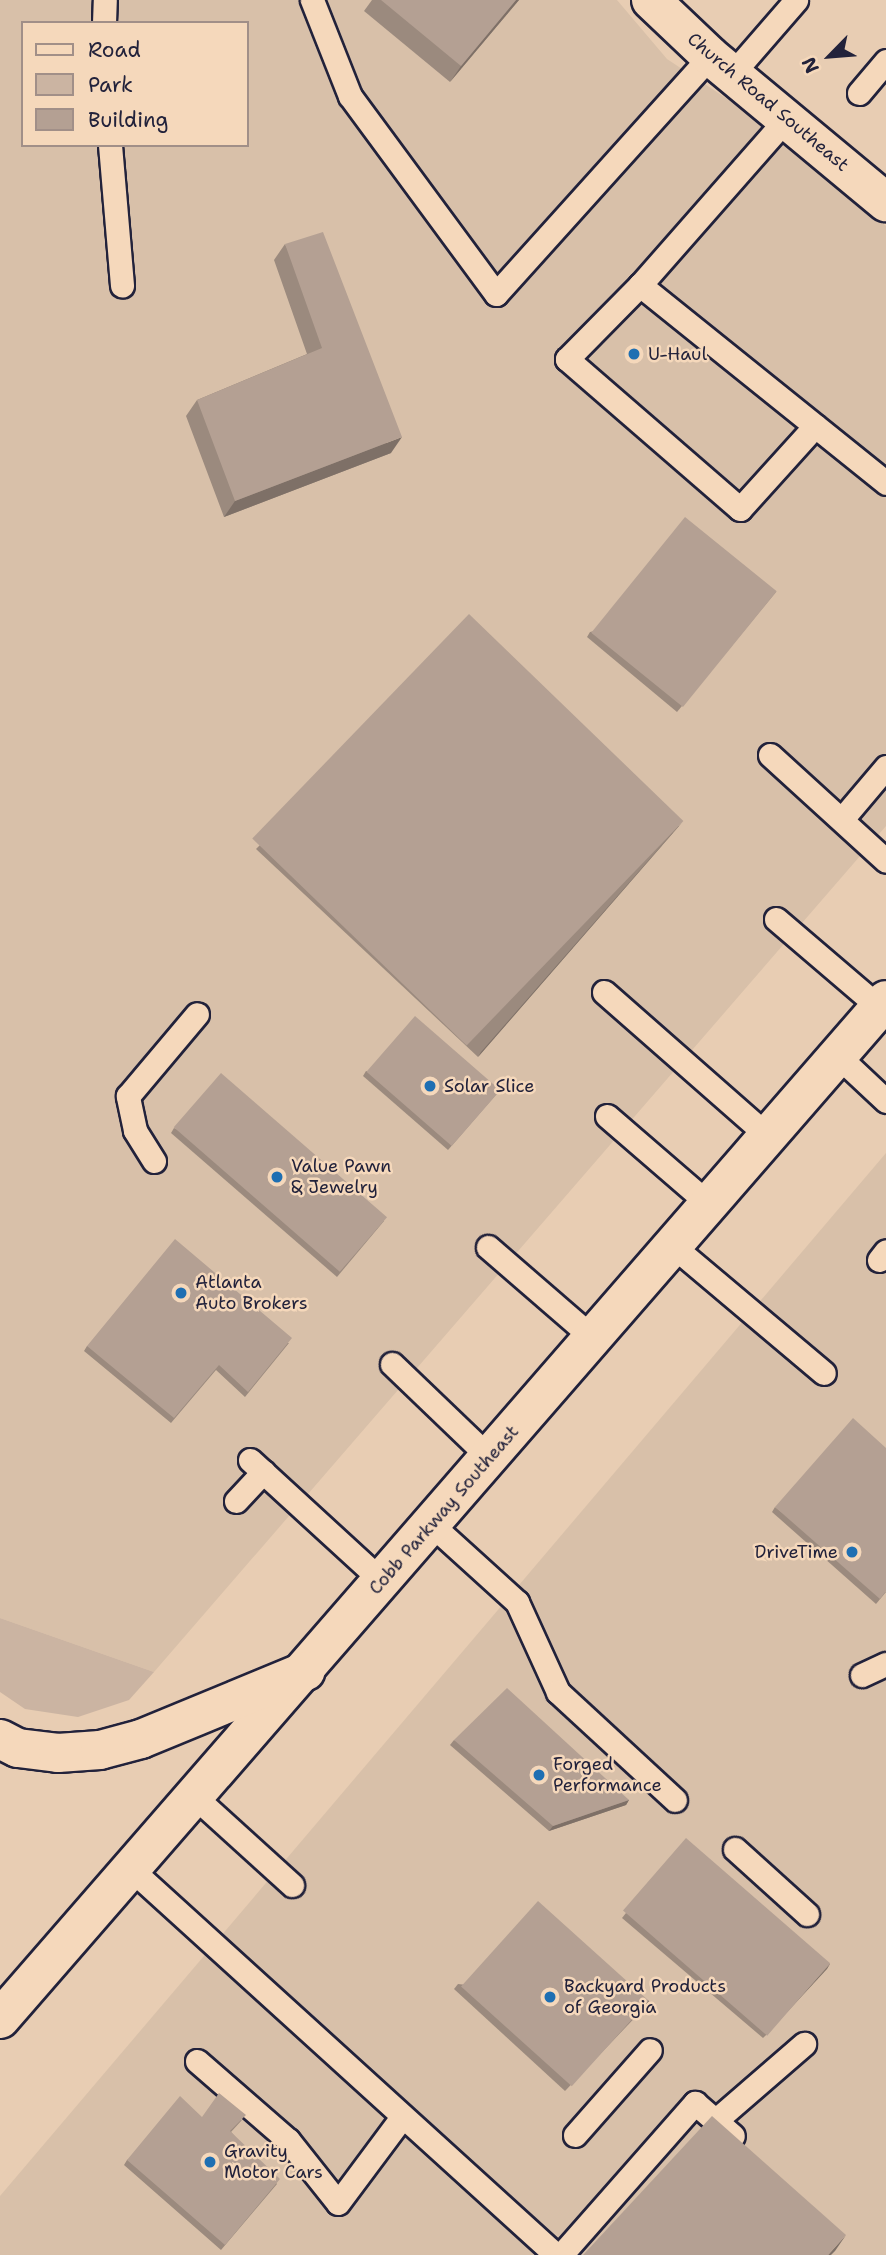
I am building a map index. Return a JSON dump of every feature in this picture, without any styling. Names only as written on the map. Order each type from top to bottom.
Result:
[{"type":"main road","name":"Church Road Southeast","points":[[651,0],[721,65],[886,202]]},
{"type":"main road","name":"Cobb Parkway Southeast","points":[[0,2019],[306,1671],[883,1004]]},
{"type":"main road","points":[[0,1739],[18,1748],[58,1754],[100,1750],[141,1739],[306,1671]]},
{"type":"lane","points":[[104,21],[105,0]]},
{"type":"lane","points":[[312,0],[350,96],[496,294],[721,65],[796,0]]},
{"type":"lane","points":[[859,93],[886,61]]},
{"type":"lane","points":[[786,119],[640,285],[567,359],[740,509],[815,426]]},
{"type":"lane","points":[[110,147],[122,285]]},
{"type":"lane","points":[[640,285],[886,483]]},
{"type":"lane","points":[[770,755],[886,861]]},
{"type":"lane","points":[[842,819],[886,767]]},
{"type":"lane","points":[[776,919],[883,1004]]},
{"type":"lane","points":[[604,992],[768,1136]]},
{"type":"lane","points":[[154,1161],[135,1130],[128,1096],[197,1014]]},
{"type":"lane","points":[[838,1056],[886,1101]]},
{"type":"lane","points":[[607,1116],[709,1204]]},
{"type":"lane","points":[[673,1246],[824,1373]]},
{"type":"lane","points":[[488,1247],[593,1338]]},
{"type":"lane","points":[[392,1364],[490,1458]]},
{"type":"lane","points":[[236,1501],[256,1466],[383,1582]]},
{"type":"lane","points":[[432,1525],[517,1602],[558,1692],[675,1800]]},
{"type":"lane","points":[[862,1675],[886,1664]]},
{"type":"lane","points":[[195,1797],[292,1885]]},
{"type":"lane","points":[[735,1849],[807,1914]]},
{"type":"lane","points":[[132,1870],[558,2255],[695,2103],[755,2156]]},
{"type":"lane","points":[[716,2121],[804,2044]]},
{"type":"lane","points":[[575,2135],[650,2050]]},
{"type":"lane","points":[[197,2061],[288,2140],[338,2203],[402,2116]]},
{"type":"shaded area","points":[[0,0],[617,0],[667,59],[750,114],[886,226],[886,826],[154,1672],[0,1618]]},
{"type":"shaded area","points":[[886,1153],[886,2255],[0,2255],[0,2196]]},
{"type":"green space","points":[[0,1618],[154,1672],[129,1700],[78,1717],[25,1709],[0,1692]]},
{"type":"building","points":[[381,0],[516,0],[461,66]]},
{"type":"building","points":[[323,232],[402,437],[235,501],[197,400],[322,348],[285,244]]},
{"type":"building","points":[[685,517],[777,591],[683,707],[591,633]]},
{"type":"building","points":[[469,614],[683,821],[467,1045],[252,838]]},
{"type":"building","name":"Solar Slice","points":[[415,1016],[500,1090],[452,1146],[366,1072]]},
{"type":"building","name":"Value Pawn & Jewelry","points":[[221,1073],[387,1217],[340,1272],[174,1127]]},
{"type":"building","name":"Atlanta Auto Brokers","points":[[175,1239],[292,1338],[248,1392],[219,1365],[174,1418],[87,1346]]},
{"type":"building","name":"DriveTime","points":[[853,1418],[886,1448],[886,1591],[880,1599],[775,1507]]},
{"type":"building","name":"Forged Performance","points":[[507,1688],[629,1800],[553,1826],[454,1740]]},
{"type":"building","points":[[686,1838],[830,1963],[767,2036],[623,1910]]},
{"type":"building","name":"Backyard Products of Georgia","points":[[538,1901],[649,2001],[572,2086],[461,1986]]},
{"type":"building","points":[[219,2093],[246,2115],[230,2131],[280,2179],[225,2245],[127,2160],[180,2096],[202,2117]]},
{"type":"building","points":[[712,2116],[846,2235],[828,2255],[583,2255]]},
{"type":"place","name":"U-Haul","points":[[634,354]]},
{"type":"place","name":"Solar Slice","points":[[430,1086]]},
{"type":"place","name":"Value Pawn & Jewelry","points":[[277,1177]]},
{"type":"place","name":"Atlanta Auto Brokers","points":[[181,1293]]},
{"type":"place","name":"DriveTime","points":[[852,1552]]},
{"type":"place","name":"Forged Performance","points":[[539,1775]]},
{"type":"place","name":"Backyard Products of Georgia","points":[[550,1997]]},
{"type":"place","name":"Gravity Motor Cars","points":[[210,2162]]}]
